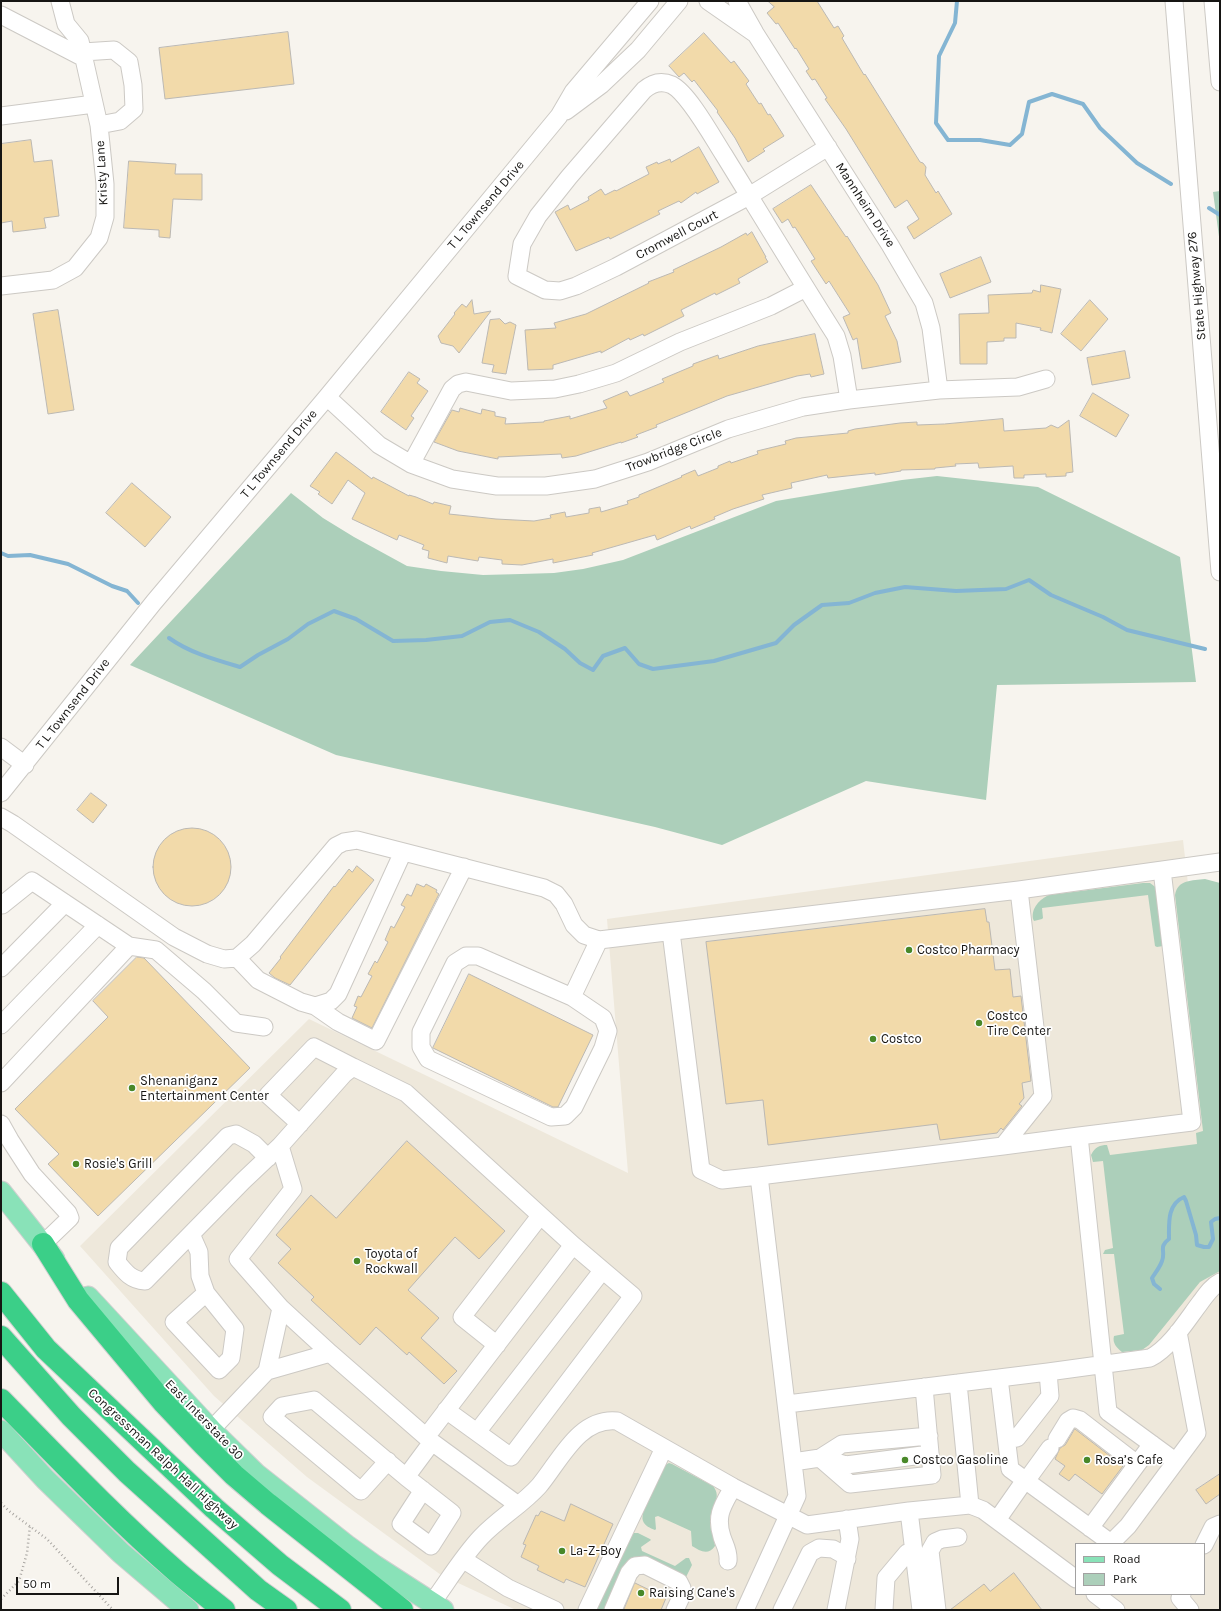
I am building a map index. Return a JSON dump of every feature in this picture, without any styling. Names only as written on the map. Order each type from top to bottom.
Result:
[{"type":"highway","points":[[43,1244],[78,1300],[164,1403],[203,1444],[234,1475],[268,1504],[402,1610]]},
{"type":"highway","name":"Congressman Ralph Hall Highway","points":[[1,1294],[46,1349],[214,1508],[280,1565],[340,1610]]},
{"type":"highway","points":[[1,1337],[71,1416],[127,1472],[258,1590],[286,1610]]},
{"type":"highway","points":[[1,1400],[151,1548],[177,1572],[224,1610]]},
{"type":"main road","name":"East Interstate 30","points":[[1,1192],[66,1274],[211,1430],[256,1474],[346,1545],[375,1566],[438,1607]]},
{"type":"main road","points":[[1,1432],[45,1479],[121,1553],[188,1610]]},
{"type":"street","points":[[60,1],[66,24],[82,51]]},
{"type":"street","name":"T L Townsend Drive","points":[[1,794],[154,602],[327,397],[559,116],[573,92],[650,1]]},
{"type":"street","name":"T L Townsend Drive","points":[[559,116],[601,85],[638,50],[679,1]]},
{"type":"street","name":"Mannheim Drive","points":[[737,1],[755,33],[890,245],[924,303],[931,328],[939,390]]},
{"type":"street","name":"State Highway 276","points":[[1174,1],[1220,572]]},
{"type":"street","points":[[1212,1],[1220,82]]},
{"type":"street","name":"Mannheim Drive","points":[[715,3],[755,33]]},
{"type":"street","points":[[1,15],[82,51],[114,50],[129,62],[133,85],[134,109],[120,121],[99,126]]},
{"type":"street","name":"Kristy Lane","points":[[1,286],[53,280],[75,268],[98,238],[105,217],[105,184],[99,126],[82,51]]},
{"type":"street","name":"Cromwell Court","points":[[749,196],[695,110],[682,95],[672,85],[662,82],[651,83],[569,176],[538,216],[522,244],[517,276],[545,290],[560,291],[576,286],[616,267],[749,196],[828,147]]},
{"type":"street","points":[[1,116],[94,104]]},
{"type":"street","points":[[749,196],[836,336],[842,356],[849,400]]},
{"type":"street","points":[[410,464],[452,389],[458,384],[466,382],[511,391],[555,389],[579,384],[616,373],[680,342],[771,306],[806,288]]},
{"type":"street","name":"Trowbridge Circle","points":[[327,397],[379,445],[410,464],[452,480],[496,486],[546,486],[595,479],[648,462],[743,424],[803,407],[849,400],[939,390],[1018,387],[1046,379]]},
{"type":"street","points":[[1,747],[25,765]]},
{"type":"street","points":[[1,817],[174,937],[206,954],[224,959],[237,958],[262,935],[336,846],[344,842],[357,840],[544,888],[556,894],[564,904],[574,925],[584,935],[599,940],[1019,890],[1220,862]]},
{"type":"street","points":[[315,1006],[331,1001],[338,994],[403,852]]},
{"type":"street","points":[[237,958],[258,980],[301,1002],[315,1006],[338,1022],[376,1041],[464,867]]},
{"type":"street","points":[[671,932],[701,1170],[722,1180],[1003,1146],[1192,1122],[1162,870]]},
{"type":"street","points":[[1,905],[32,881],[129,946],[156,950],[204,991],[236,1023],[264,1027]]},
{"type":"street","points":[[1003,1146],[1043,1096],[1019,890]]},
{"type":"street","points":[[1,968],[65,903]]},
{"type":"street","points":[[1,1025],[98,925]]},
{"type":"street","points":[[572,997],[599,940]]},
{"type":"street","points":[[1,1083],[129,946]]},
{"type":"street","points":[[466,956],[478,956],[572,997],[603,1018],[608,1031],[604,1048],[574,1107],[565,1116],[551,1117],[428,1060],[421,1047],[421,1032],[455,963],[466,956]]},
{"type":"street","points":[[300,1124],[268,1096],[314,1047],[406,1093],[540,1216],[602,1271],[633,1296],[511,1457],[446,1410]]},
{"type":"street","points":[[268,1158],[254,1144],[236,1134],[228,1136],[119,1248],[117,1262],[131,1277],[136,1280],[145,1281],[191,1234],[268,1158],[280,1146],[344,1074],[353,1067]]},
{"type":"street","points":[[1,1124],[32,1174],[68,1213],[70,1218],[43,1244]]},
{"type":"street","points":[[1079,1136],[1108,1412],[1176,1461]]},
{"type":"street","points":[[280,1146],[293,1189],[238,1259],[281,1308],[330,1353],[429,1439],[518,1505]]},
{"type":"street","points":[[745,1610],[797,1496],[759,1176]]},
{"type":"street","points":[[497,1345],[462,1317],[540,1216]]},
{"type":"street","points":[[191,1234],[199,1252],[200,1276],[206,1293]]},
{"type":"street","points":[[406,1477],[446,1410],[573,1245]]},
{"type":"street","points":[[477,1432],[602,1271]]},
{"type":"street","points":[[787,1404],[1102,1366],[1150,1358],[1159,1354],[1178,1332],[1205,1296],[1216,1284],[1220,1282]]},
{"type":"street","points":[[267,1371],[281,1308]]},
{"type":"street","points":[[1111,1543],[1128,1526],[1197,1433],[1178,1332]]},
{"type":"street","points":[[211,1430],[267,1371],[330,1353]]},
{"type":"street","points":[[1007,1440],[1017,1438],[1050,1396],[1048,1372]]},
{"type":"street","points":[[999,1378],[1010,1469],[1109,1543]]},
{"type":"street","points":[[958,1383],[970,1505]]},
{"type":"street","points":[[820,1458],[850,1484],[932,1475],[924,1387]]},
{"type":"street","points":[[388,1461],[361,1491],[272,1417],[282,1406],[314,1400],[388,1461],[406,1477],[423,1490]]},
{"type":"street","points":[[997,1520],[1068,1421],[1073,1418],[1080,1420],[1137,1464]]},
{"type":"street","points":[[438,1607],[464,1560],[482,1536],[538,1486],[573,1441],[597,1423],[609,1420],[617,1421],[733,1487],[807,1525],[970,1505],[984,1510],[1075,1578]]},
{"type":"street","points":[[793,1462],[820,1458],[842,1444],[929,1436]]},
{"type":"street","points":[[1090,1528],[1152,1444]]},
{"type":"street","points":[[587,1610],[664,1448]]},
{"type":"street","points":[[728,1561],[729,1554],[722,1538],[719,1525],[719,1515],[733,1487]]},
{"type":"street","points":[[909,1512],[921,1610]]},
{"type":"street","points":[[836,1610],[850,1539],[847,1519]]},
{"type":"street","points":[[1205,1543],[1213,1526],[1220,1524]]},
{"type":"street","points":[[937,1610],[930,1552],[935,1542],[942,1539],[958,1538]]},
{"type":"street","points":[[782,1610],[810,1553],[819,1548],[832,1549],[842,1554],[847,1559]]},
{"type":"street","points":[[884,1610],[886,1578],[906,1553],[914,1552]]},
{"type":"street","points":[[464,1560],[508,1588],[555,1610]]},
{"type":"street","points":[[613,1610],[629,1573],[635,1566],[644,1565],[679,1582],[682,1588],[682,1595],[675,1610]]},
{"type":"street","points":[[1182,1595],[1180,1598],[1190,1610]]},
{"type":"path","points":[[1,1503],[9,1511],[47,1539],[113,1610]]},
{"type":"path","points":[[1,1599],[19,1581],[27,1553],[30,1526]]},
{"type":"shaded area","points":[[1183,840],[1220,1164],[1220,1610],[516,1610],[441,1575],[307,1477],[214,1396],[80,1246],[309,1019],[628,1173],[607,919]]},
{"type":"green space","points":[[1220,191],[1220,244],[1213,192]]},
{"type":"green space","points":[[937,476],[1038,487],[1180,557],[1196,682],[997,685],[986,800],[866,781],[722,845],[655,827],[336,755],[130,665],[291,493],[323,518],[407,566],[483,575],[521,574],[554,573],[583,569],[623,560],[776,501],[902,480]]},
{"type":"green space","points":[[1205,879],[1220,883],[1220,1271],[1200,1282],[1149,1345],[1142,1350],[1122,1352],[1114,1343],[1114,1336],[1124,1334],[1114,1254],[1103,1254],[1105,1250],[1113,1248],[1103,1161],[1093,1162],[1091,1155],[1096,1148],[1104,1145],[1107,1145],[1110,1155],[1197,1144],[1196,1133],[1203,1131],[1175,895],[1182,883]]},
{"type":"green space","points":[[1150,883],[1158,889],[1163,946],[1155,946],[1148,895],[1042,908],[1043,918],[1034,921],[1033,919],[1033,911],[1037,904],[1049,895]]},
{"type":"green space","points":[[669,1463],[713,1486],[716,1490],[717,1495],[710,1521],[715,1546],[710,1551],[704,1552],[692,1546],[691,1531],[658,1516],[655,1517],[655,1530],[646,1526],[643,1521],[644,1510],[651,1493],[665,1465]]},
{"type":"green space","points":[[634,1533],[638,1533],[651,1540],[641,1547],[642,1551],[675,1566],[686,1558],[689,1558],[692,1565],[685,1579],[643,1561],[607,1610],[596,1610],[632,1535]]},
{"type":"building","points":[[768,1],[817,1],[834,28],[838,26],[844,36],[842,38],[864,75],[865,74],[920,162],[926,167],[925,175],[936,193],[938,191],[952,214],[914,239],[907,227],[919,219],[907,200],[895,208],[846,129],[825,99],[827,98],[815,79],[812,80],[806,71],[809,69],[796,48],[795,49],[778,23],[776,24],[767,13],[774,7]]},
{"type":"building","points":[[288,32],[294,84],[165,99],[159,48]]},
{"type":"building","points":[[704,33],[731,63],[734,61],[749,81],[746,84],[759,104],[761,103],[768,115],[770,114],[784,136],[763,149],[765,151],[748,162],[735,138],[717,112],[718,111],[694,80],[692,82],[684,73],[679,77],[669,66]]},
{"type":"building","points":[[31,140],[34,162],[52,160],[59,216],[44,218],[46,228],[13,232],[12,221],[1,223],[1,144]]},
{"type":"building","points":[[699,147],[719,182],[697,194],[696,192],[681,203],[679,201],[658,211],[660,214],[610,239],[609,237],[576,251],[555,212],[568,205],[570,210],[589,200],[588,197],[601,189],[605,195],[615,190],[616,191],[649,174],[646,167],[657,162],[658,164],[670,159],[671,162]]},
{"type":"building","points":[[129,161],[176,164],[175,174],[202,174],[202,200],[173,199],[170,238],[159,237],[159,230],[124,228]]},
{"type":"building","points":[[811,185],[846,237],[847,236],[878,285],[891,313],[885,316],[897,341],[901,362],[862,369],[857,338],[853,340],[843,317],[850,314],[829,281],[826,284],[811,261],[815,259],[795,227],[793,228],[788,219],[782,223],[773,209]]},
{"type":"building","points":[[752,232],[768,262],[738,279],[740,283],[716,295],[715,293],[681,310],[684,316],[644,336],[643,334],[630,340],[629,338],[601,353],[601,351],[553,365],[553,369],[528,370],[525,330],[556,328],[554,323],[586,314],[649,283],[648,282],[674,272],[673,270],[746,233],[747,235]]},
{"type":"building","points":[[981,257],[991,282],[950,298],[940,274]]},
{"type":"building","points":[[1041,285],[1061,289],[1052,333],[1040,330],[1041,328],[1016,323],[1016,338],[1004,338],[1004,341],[987,342],[987,364],[960,364],[959,314],[989,313],[988,295],[1032,293],[1033,290],[1040,292]]},
{"type":"building","points":[[472,300],[474,314],[491,311],[459,353],[453,346],[441,343],[438,336],[462,304],[466,307]]},
{"type":"building","points":[[1090,300],[1108,319],[1081,351],[1061,334]]},
{"type":"building","points":[[58,310],[74,410],[48,414],[33,314]]},
{"type":"building","points":[[500,319],[505,324],[510,322],[516,325],[506,374],[492,372],[494,365],[482,363],[490,320]]},
{"type":"building","points":[[815,334],[824,374],[811,377],[810,374],[797,376],[727,396],[656,425],[657,427],[636,435],[638,437],[576,456],[562,458],[561,454],[498,457],[498,459],[458,451],[434,442],[452,410],[459,412],[460,408],[481,414],[482,409],[495,412],[495,416],[506,418],[505,424],[544,422],[570,416],[570,419],[607,408],[603,401],[627,391],[630,396],[664,382],[662,379],[693,366],[693,364],[718,355],[719,359],[758,346]]},
{"type":"building","points":[[1125,351],[1130,378],[1092,385],[1087,358]]},
{"type":"building","points":[[409,372],[420,379],[417,383],[428,391],[411,416],[414,418],[406,430],[381,412]]},
{"type":"building","points":[[1093,393],[1129,415],[1116,437],[1080,416]]},
{"type":"building","points":[[1003,419],[1004,431],[1046,428],[1051,425],[1058,428],[1069,420],[1073,472],[1066,473],[1066,476],[1046,477],[1046,474],[1024,475],[1024,478],[1014,478],[1013,466],[979,468],[978,463],[955,464],[956,466],[935,469],[901,470],[875,475],[875,473],[828,478],[827,475],[791,483],[792,488],[762,495],[764,499],[733,509],[714,517],[715,519],[691,529],[690,526],[657,540],[655,535],[592,553],[593,555],[553,563],[553,559],[522,565],[502,564],[502,560],[479,557],[478,561],[448,556],[447,563],[428,558],[429,551],[422,549],[424,545],[399,535],[397,540],[352,519],[365,493],[348,480],[332,504],[318,494],[320,492],[310,486],[336,452],[372,479],[373,477],[409,496],[416,497],[433,504],[434,502],[451,506],[449,514],[534,521],[551,518],[550,515],[565,512],[566,517],[589,513],[589,509],[600,507],[601,512],[628,504],[627,501],[639,497],[639,495],[695,470],[698,476],[718,468],[718,466],[730,461],[731,463],[758,454],[757,451],[786,444],[785,441],[796,438],[848,433],[848,431],[855,429],[900,423],[917,422],[917,425],[944,424]]},
{"type":"building","points":[[132,483],[171,517],[145,547],[106,513]]},
{"type":"building","points":[[91,793],[107,805],[93,823],[77,810]]},
{"type":"building","points":[[192,828],[207,831],[220,839],[228,852],[231,867],[228,882],[220,895],[207,903],[192,906],[177,903],[164,895],[156,882],[153,867],[156,852],[164,839],[177,831]]},
{"type":"building","points":[[357,866],[374,880],[290,985],[275,978],[269,973],[281,958],[280,957],[334,886],[335,887],[349,869],[352,872]]},
{"type":"building","points":[[417,884],[424,887],[426,884],[437,890],[436,892],[439,894],[372,1028],[352,1018],[357,1007],[354,1006],[358,996],[361,997],[372,976],[368,974],[375,961],[377,963],[388,942],[385,940],[391,926],[394,928],[405,907],[401,905],[407,894],[411,896]]},
{"type":"building","name":"Costco","points":[[985,909],[987,922],[989,922],[995,970],[1010,969],[1013,997],[1021,996],[1031,1081],[1022,1083],[1024,1098],[1019,1104],[1022,1106],[1003,1130],[1001,1128],[997,1133],[940,1140],[937,1124],[768,1145],[763,1100],[726,1104],[706,942]]},
{"type":"building","name":"Shenaniganz Entertainment Center","points":[[137,957],[144,958],[250,1068],[98,1216],[48,1164],[59,1154],[15,1109],[108,1017],[93,1001]]},
{"type":"building","points":[[469,974],[593,1035],[558,1107],[553,1107],[433,1048]]},
{"type":"building","name":"Toyota of Rockwall","points":[[407,1141],[505,1231],[479,1259],[455,1237],[408,1290],[439,1318],[421,1338],[457,1371],[444,1384],[409,1352],[407,1355],[376,1327],[360,1345],[311,1300],[314,1297],[278,1263],[291,1249],[276,1235],[311,1195],[336,1218]]},
{"type":"building","name":"Rosa’s Cafe","points":[[1075,1429],[1123,1466],[1102,1494],[1075,1474],[1069,1481],[1059,1474],[1065,1466],[1055,1459],[1060,1448],[1065,1445]]},
{"type":"building","points":[[1220,1474],[1220,1494],[1206,1504],[1196,1490]]},
{"type":"building","name":"La-Z-Boy","points":[[571,1504],[613,1524],[585,1587],[566,1579],[564,1583],[537,1570],[539,1566],[521,1557],[526,1545],[523,1544],[536,1515],[538,1516],[541,1511],[564,1521]]},
{"type":"building","points":[[1014,1573],[1042,1610],[950,1610],[984,1584],[990,1591]]},
{"type":"building","name":"Raising Cane's","points":[[635,1583],[666,1598],[661,1610],[624,1610]]},
{"type":"waterway","points":[[957,1],[955,23],[939,56],[936,123],[948,140],[980,140],[1010,145],[1022,134],[1029,102],[1052,94],[1083,104],[1100,128],[1137,163],[1171,184]]},
{"type":"waterway","points":[[1209,208],[1220,215]]},
{"type":"waterway","points":[[1,553],[8,556],[30,555],[68,564],[112,586],[127,591],[138,603]]},
{"type":"waterway","points":[[169,638],[194,652],[240,667],[258,655],[288,639],[308,624],[334,611],[356,619],[393,641],[426,640],[462,636],[490,622],[510,620],[539,632],[565,649],[580,663],[593,670],[603,656],[625,648],[639,664],[653,669],[714,661],[776,643],[794,625],[822,605],[849,603],[875,593],[905,587],[956,591],[1006,589],[1029,580],[1051,595],[1103,617],[1127,630],[1205,649]]},
{"type":"waterway","points":[[1160,1289],[1154,1284],[1152,1278],[1162,1261],[1164,1244],[1169,1239],[1170,1215],[1174,1204],[1184,1197],[1196,1235],[1197,1245],[1209,1247],[1213,1239],[1211,1222],[1220,1218]]},
{"type":"place","name":"Costco Pharmacy","points":[[909,950]]},
{"type":"place","name":"Costco Tire Center","points":[[979,1023]]},
{"type":"place","name":"Costco","points":[[873,1039]]},
{"type":"place","name":"Shenaniganz Entertainment Center","points":[[132,1088]]},
{"type":"place","name":"Rosie's Grill","points":[[76,1164]]},
{"type":"place","name":"Toyota of Rockwall","points":[[357,1261]]},
{"type":"place","name":"Costco Gasoline","points":[[905,1460]]},
{"type":"place","name":"Rosa’s Cafe","points":[[1087,1460]]},
{"type":"place","name":"La-Z-Boy","points":[[562,1551]]},
{"type":"place","name":"Raising Cane's","points":[[641,1593]]}]
